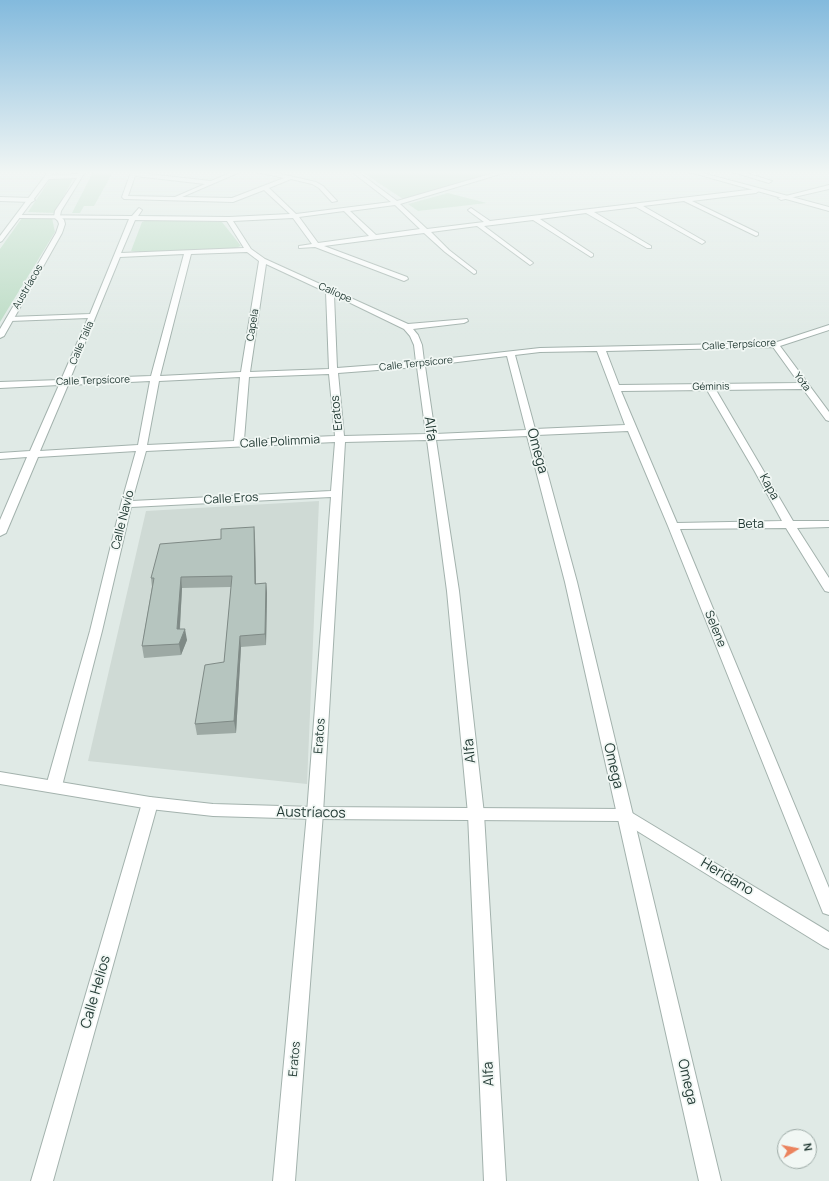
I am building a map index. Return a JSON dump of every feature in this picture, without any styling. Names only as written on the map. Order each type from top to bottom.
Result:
[{"type":"street","points":[[1,238],[10,227]]},
{"type":"street","name":"Austríacos","points":[[0,336],[61,227]]},
{"type":"street","name":"Calle Talía","points":[[0,533],[129,227]]},
{"type":"street","points":[[234,227],[248,250],[263,260]]},
{"type":"street","points":[[303,227],[316,245],[404,279]]},
{"type":"street","points":[[364,227],[374,237]]},
{"type":"street","points":[[422,227],[447,251],[474,272]]},
{"type":"street","points":[[301,247],[455,227]]},
{"type":"street","points":[[482,227],[530,263]]},
{"type":"street","points":[[548,227],[591,255]]},
{"type":"street","points":[[614,227],[649,247]]},
{"type":"street","points":[[675,227],[702,242]]},
{"type":"street","points":[[742,227],[756,234]]},
{"type":"street","points":[[118,255],[248,250]]},
{"type":"street","name":"Calle Navío","points":[[54,786],[96,631],[126,504],[142,448],[155,378],[188,252]]},
{"type":"street","name":"Calíope","points":[[263,260],[407,327]]},
{"type":"street","name":"Capela","points":[[239,444],[245,374],[263,260]]},
{"type":"street","name":"Eratos","points":[[284,1181],[315,813],[340,439],[333,371],[330,290]]},
{"type":"street","points":[[10,319],[93,316]]},
{"type":"street","points":[[407,327],[464,321]]},
{"type":"street","name":"Alfa","points":[[407,327],[414,335],[418,345],[453,590],[476,814],[495,1181]]},
{"type":"street","name":"Calle Terpsícore","points":[[0,385],[333,371],[421,364],[510,353],[558,349],[601,350],[775,345],[829,327]]},
{"type":"street","name":"Yota","points":[[775,345],[829,418]]},
{"type":"street","name":"Selene","points":[[601,350],[617,388],[631,428],[673,526],[829,908]]},
{"type":"street","name":"Omega","points":[[510,353],[571,582],[710,1181]]},
{"type":"street","name":"Géminis","points":[[617,388],[804,386]]},
{"type":"street","name":"Kapa","points":[[710,387],[790,525],[829,588]]},
{"type":"street","name":"Calle Polimmia","points":[[0,456],[340,439],[431,437],[631,428]]},
{"type":"street","name":"Calle Eros","points":[[126,504],[337,494]]},
{"type":"street","name":"Beta","points":[[673,526],[829,524]]},
{"type":"street","name":"Austríacos","points":[[0,778],[150,803],[213,810],[315,813],[624,815]]},
{"type":"street","name":"Calle Helios","points":[[42,1181],[150,803]]},
{"type":"street","name":"Heridano","points":[[624,815],[829,941]]},
{"type":"shaded area","points":[[319,501],[307,784],[88,761],[146,511]]},
{"type":"green space","points":[[16,227],[54,227],[55,232],[0,322],[0,249]]},
{"type":"green space","points":[[140,227],[226,227],[241,246],[232,249],[131,251]]},
{"type":"building","points":[[254,527],[255,584],[266,583],[265,634],[240,636],[234,721],[195,724],[205,665],[224,662],[232,576],[181,577],[177,629],[185,629],[179,644],[142,646],[154,578],[151,578],[160,544],[221,539],[221,529]]}]
